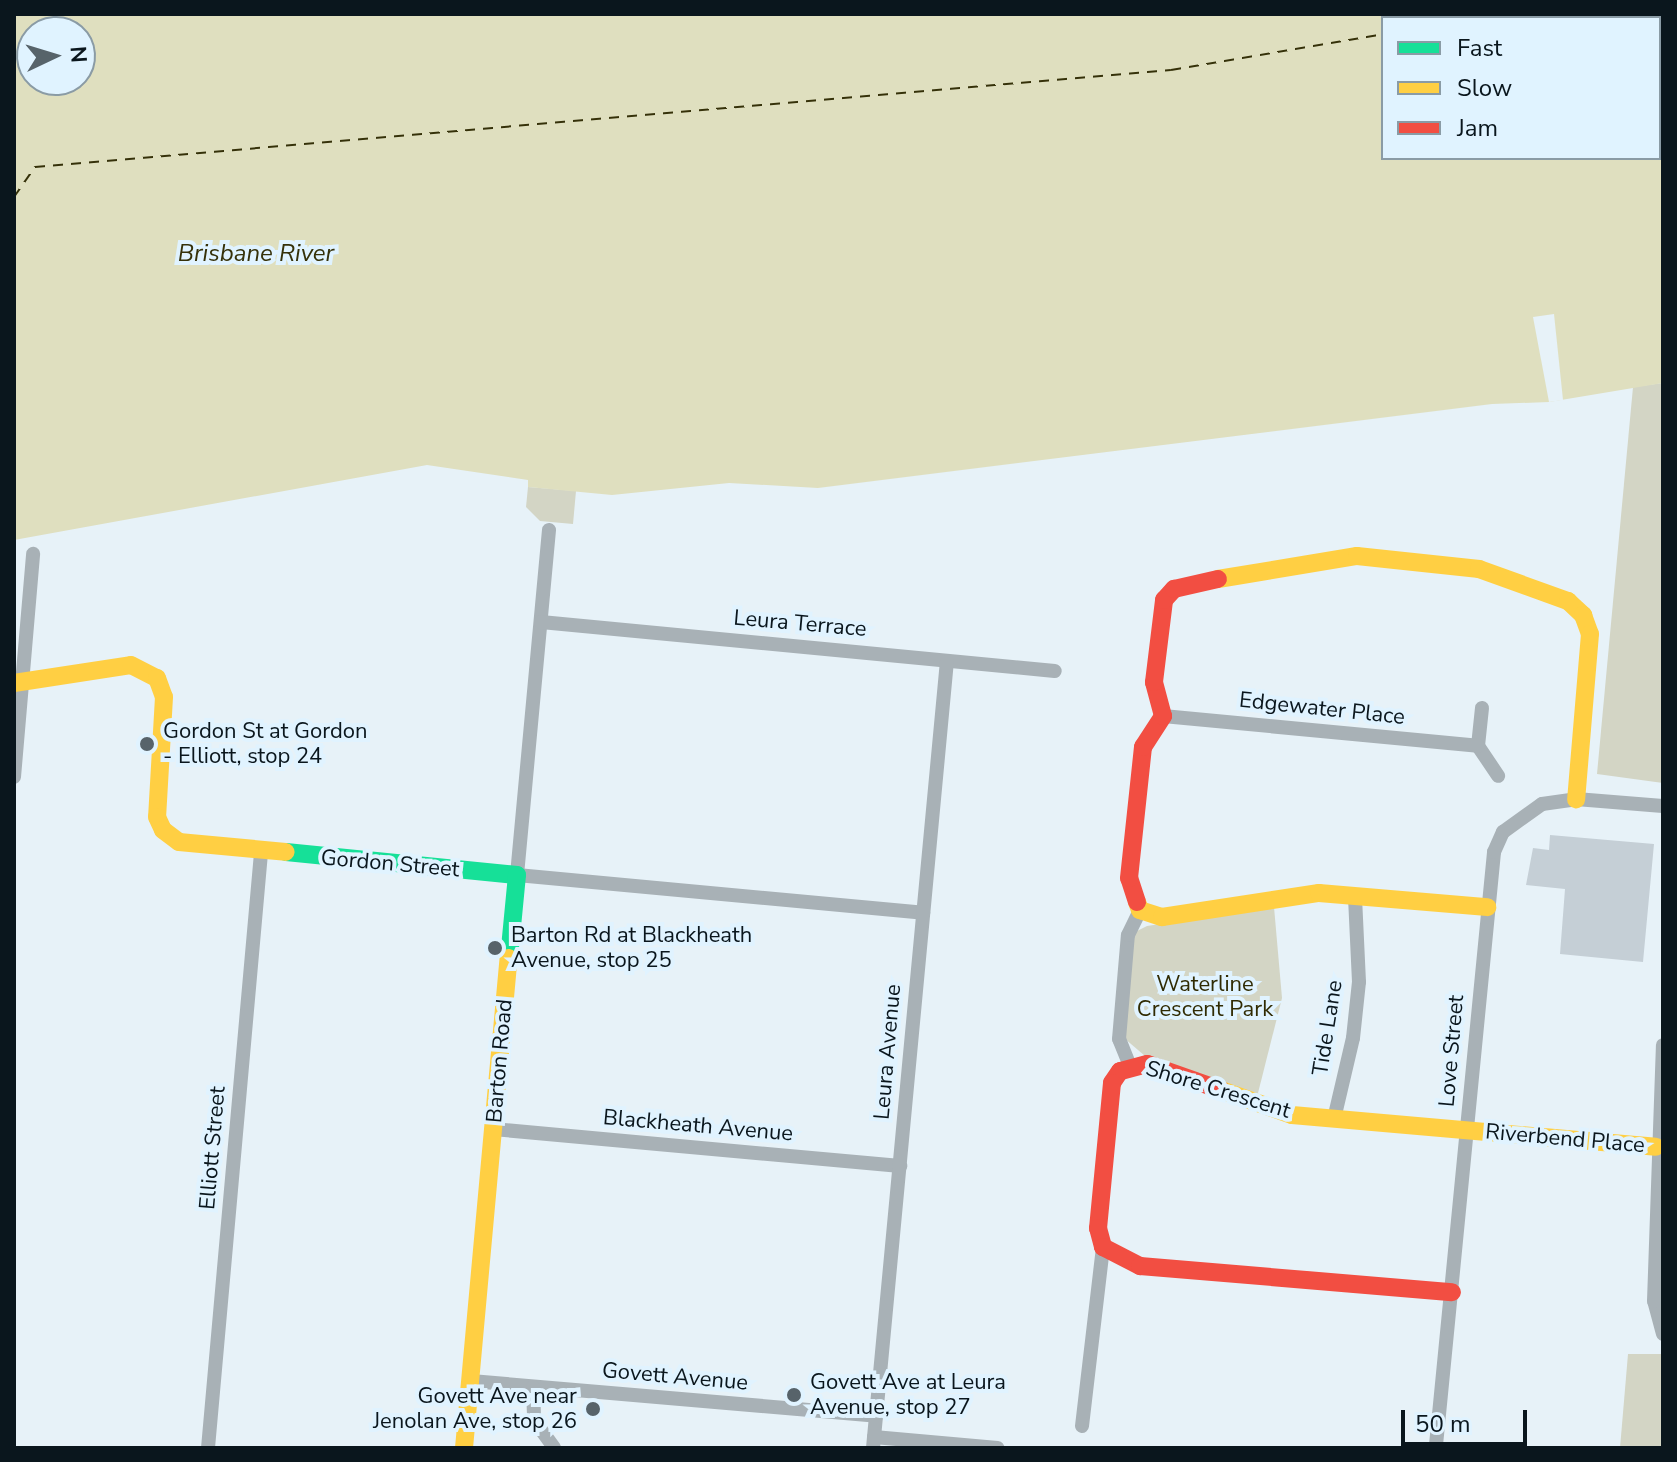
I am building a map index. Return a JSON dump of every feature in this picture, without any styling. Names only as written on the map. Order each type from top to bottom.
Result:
[{"type":"street","name":"Barton Road","points":[[464,1448],[549,530]]},
{"type":"street","points":[[14,777],[19,682],[33,554]]},
{"type":"street","points":[[1487,907],[1294,894],[1162,917],[1140,910],[1132,898],[1129,878],[1143,747],[1163,716],[1154,682],[1158,620],[1174,589],[1294,563],[1357,556],[1479,569],[1568,601],[1583,615],[1590,634],[1576,799]]},
{"type":"street","name":"Leura Terrace","points":[[541,622],[1055,671]]},
{"type":"street","name":"Leura Avenue","points":[[874,1442],[947,661]]},
{"type":"street","name":"Gordon Street","points":[[19,682],[124,665],[152,673],[164,697],[157,805],[163,830],[188,845],[923,913]]},
{"type":"street","points":[[1482,708],[1478,746],[1498,776]]},
{"type":"street","name":"Edgewater Place","points":[[1163,716],[1478,746]]},
{"type":"street","name":"Love Street","points":[[1437,1447],[1494,852],[1503,832],[1530,809],[1576,799],[1663,806]]},
{"type":"street","name":"Elliott Street","points":[[208,1448],[261,853]]},
{"type":"street","name":"Tide Lane","points":[[1334,1119],[1353,1038],[1359,982],[1355,896]]},
{"type":"street","points":[[1130,1066],[1119,1039],[1128,935],[1140,910]]},
{"type":"street","name":"Riverbend Place","points":[[1467,1131],[1656,1147],[1663,1045]]},
{"type":"street","name":"Shore Crescent","points":[[1103,1247],[1098,1228],[1112,1083],[1130,1066],[1147,1064],[1292,1115],[1467,1131]]},
{"type":"street","name":"Blackheath Avenue","points":[[493,1129],[900,1166]]},
{"type":"street","points":[[1656,1147],[1654,1301],[1663,1334]]},
{"type":"street","points":[[1082,1426],[1103,1247],[1140,1266],[1452,1292]]},
{"type":"street","name":"Govett Avenue","points":[[471,1381],[876,1416]]},
{"type":"street","points":[[533,1387],[534,1420],[554,1448]]},
{"type":"street","points":[[874,1442],[998,1448]]},
{"type":"green space","points":[[1663,383],[1663,783],[1597,774],[1633,387]]},
{"type":"green space","points":[[528,487],[576,491],[573,524],[540,521],[526,507]]},
{"type":"green space","name":"Waterline Crescent Park","points":[[1274,907],[1282,998],[1257,1097],[1145,1056],[1124,1038],[1133,933],[1147,926]]},
{"type":"green space","points":[[1628,1354],[1663,1354],[1663,1448],[1620,1448]]},
{"type":"water","name":"Brisbane River","points":[[14,14],[1663,14],[1663,383],[1549,402],[1492,404],[818,488],[729,483],[612,495],[528,487],[528,480],[427,465],[14,540]]},
{"type":"pier","points":[[1554,314],[1563,400],[1549,402],[1533,317]]},
{"type":"building","points":[[1550,835],[1654,844],[1643,962],[1560,954],[1565,889],[1526,885],[1533,848],[1549,850]]},
{"type":"ferry route","points":[[1493,16],[1505,14]]},
{"type":"ferry route","points":[[14,197],[35,167],[1171,70],[1381,34]]},
{"type":"traffic: fast","points":[[286,852],[517,875],[509,958]]},
{"type":"traffic: slow","points":[[1218,579],[1357,556],[1479,569],[1568,601],[1583,615],[1590,634],[1576,799]]},
{"type":"traffic: slow","points":[[14,683],[131,665],[157,678],[164,697],[157,817],[163,830],[179,842],[286,852]]},
{"type":"traffic: slow","points":[[1137,902],[1140,910],[1162,917],[1319,893],[1487,907]]},
{"type":"traffic: slow","points":[[464,1448],[509,958]]},
{"type":"traffic: slow","points":[[1221,1090],[1292,1115],[1656,1147]]},
{"type":"traffic: jam","points":[[1137,902],[1129,878],[1143,747],[1163,716],[1154,682],[1164,600],[1174,589],[1218,579]]},
{"type":"traffic: jam","points":[[1221,1090],[1147,1064],[1120,1071],[1112,1083],[1098,1228],[1103,1247],[1140,1266],[1452,1292]]},
{"type":"place","name":"Gordon St at Gordon - Elliott, stop 24","points":[[147,744]]},
{"type":"place","name":"Barton Rd at Blackheath Avenue, stop 25","points":[[495,948]]},
{"type":"place","name":"Govett Ave at Leura Avenue, stop 27","points":[[794,1395]]},
{"type":"place","name":"Govett Ave near Jenolan Ave, stop 26","points":[[593,1409]]}]
